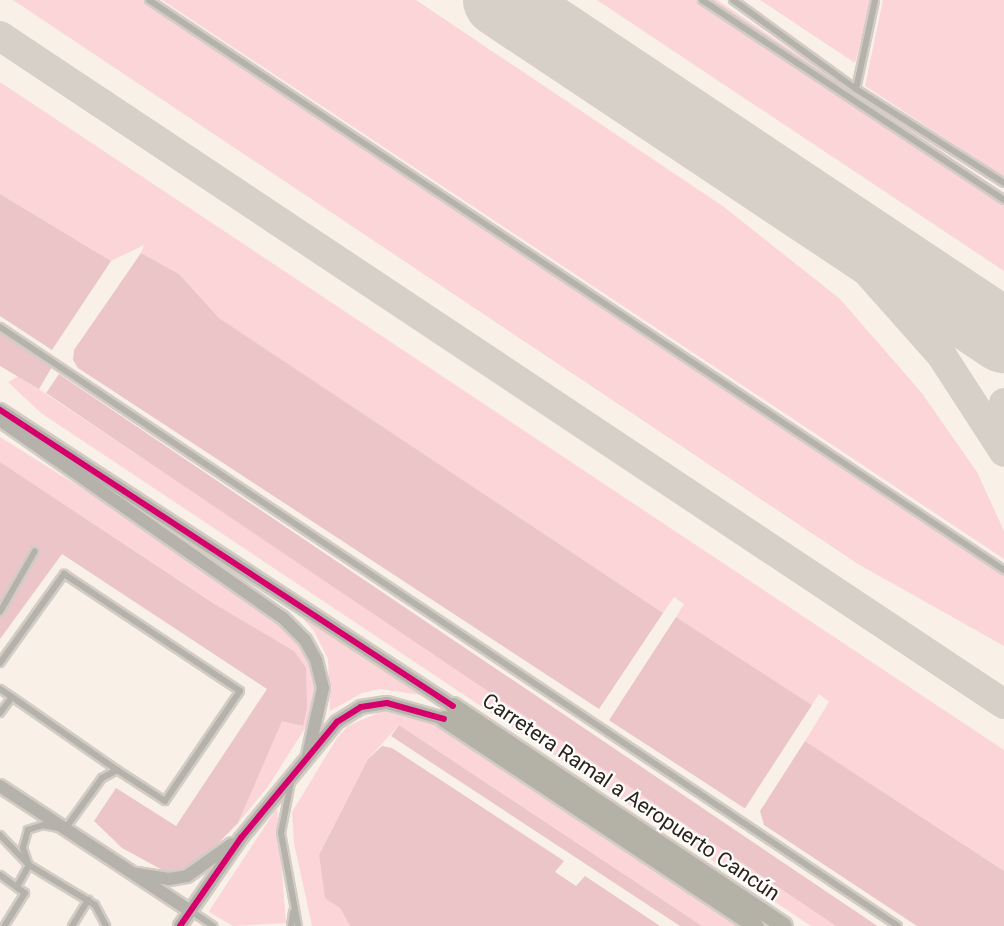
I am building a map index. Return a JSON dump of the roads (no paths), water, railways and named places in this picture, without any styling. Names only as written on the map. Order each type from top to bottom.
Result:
[{"type":"main road","name":"Carretera Ramal a Aeropuerto Cancún","points":[[448,712],[756,926]]},
{"type":"main road","name":"Carretera Ramal a Aeropuerto Cancún","points":[[448,712],[784,926]]},
{"type":"street","points":[[0,410],[448,712]]},
{"type":"street","points":[[0,420],[283,618],[305,640],[316,660],[322,688],[308,755]]},
{"type":"street","points":[[180,926],[241,837],[337,723],[361,707],[402,704],[448,712]]},
{"type":"street","points":[[0,786],[190,911]]},
{"type":"street","points":[[130,872],[169,879],[187,876],[241,837]]},
{"type":"lane","points":[[148,0],[1004,570]]},
{"type":"lane","points":[[702,0],[1004,200]]},
{"type":"lane","points":[[733,0],[856,89],[1004,183]]},
{"type":"lane","points":[[856,89],[875,0]]},
{"type":"lane","points":[[0,327],[898,926]]},
{"type":"lane","points":[[0,612],[35,551]]},
{"type":"lane","points":[[0,663],[64,574],[240,691],[165,801],[0,689]]},
{"type":"lane","points":[[0,713],[12,696]]},
{"type":"lane","points":[[17,887],[29,865],[23,848],[28,830],[43,825],[65,829],[102,778],[117,770]]},
{"type":"lane","points":[[295,772],[281,833],[298,926]]},
{"type":"lane","points":[[0,835],[29,865],[100,909],[106,926]]},
{"type":"lane","points":[[0,875],[26,893],[4,926]]},
{"type":"lane","points":[[72,926],[88,900]]},
{"type":"lane","points":[[291,926],[294,907]]},
{"type":"lane","points":[[190,911],[213,926]]}]
